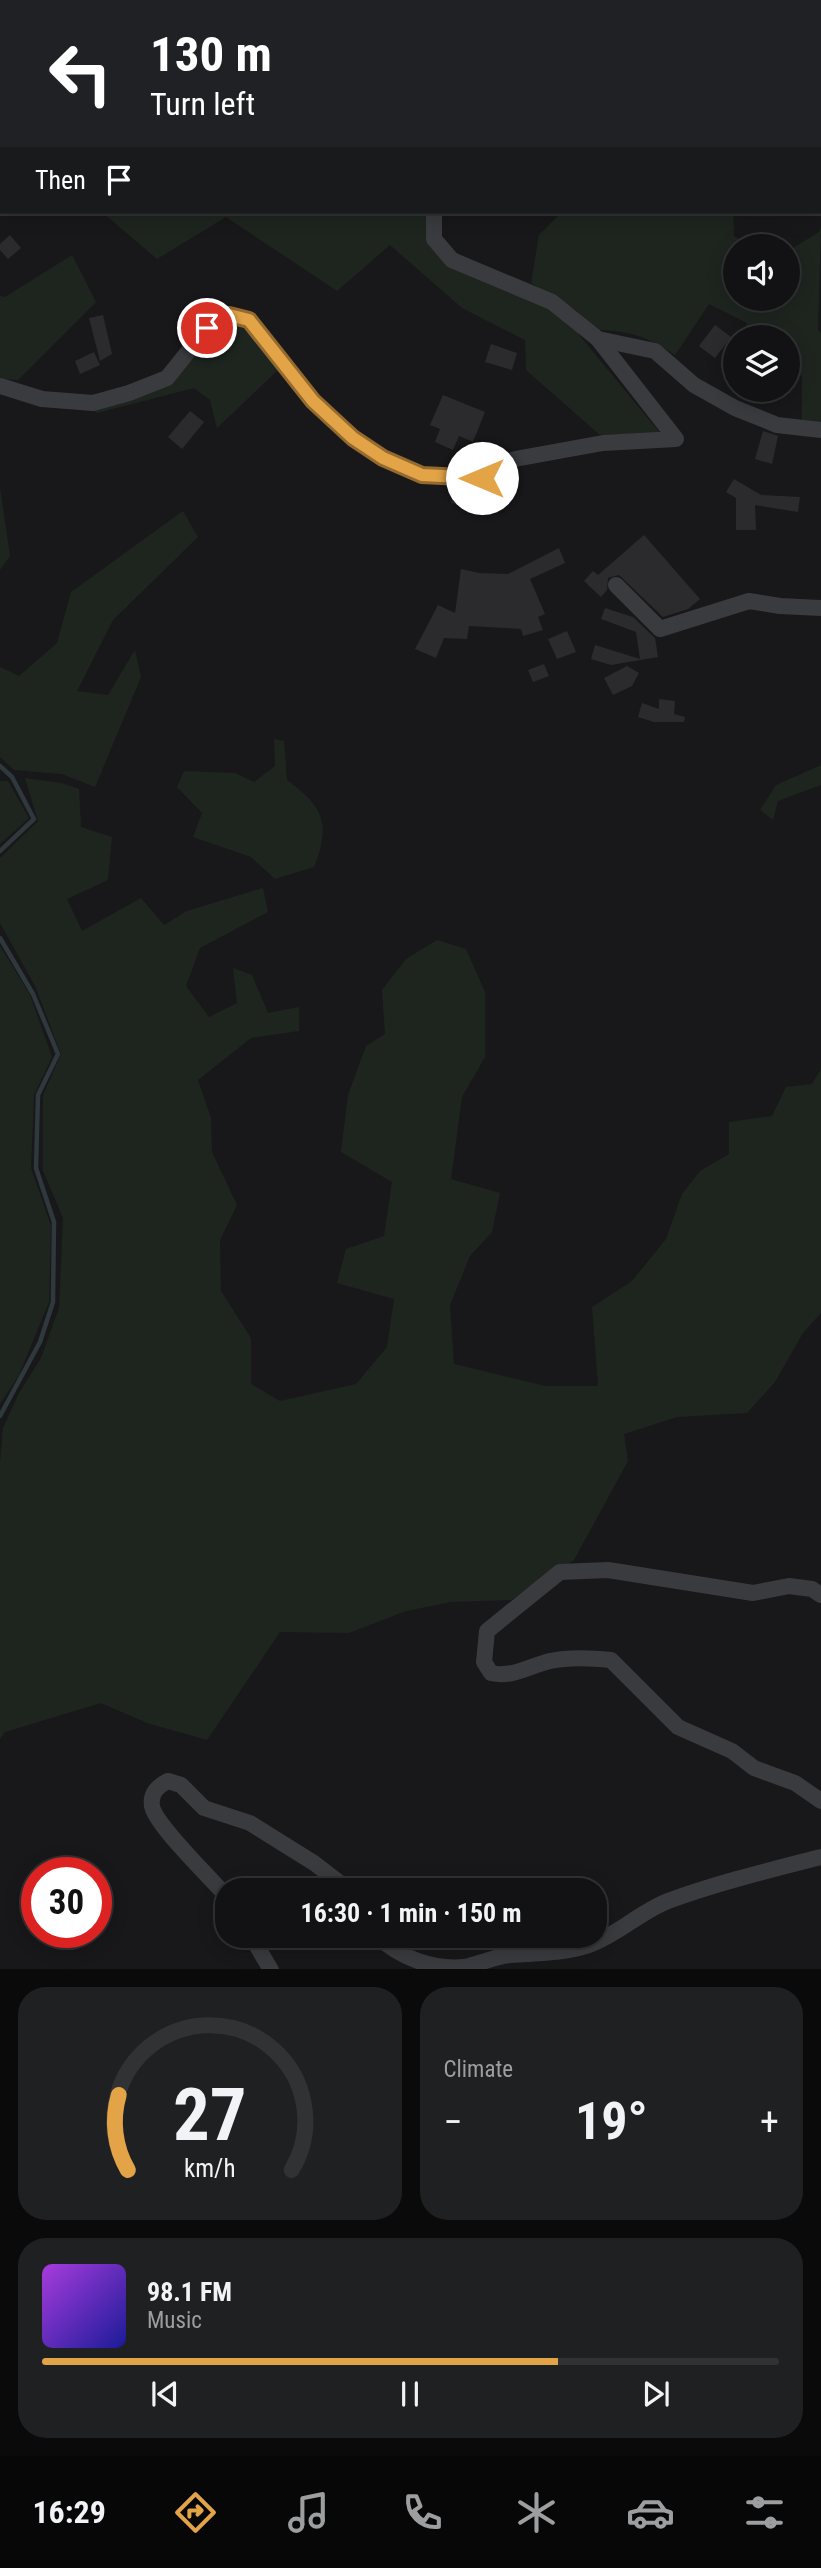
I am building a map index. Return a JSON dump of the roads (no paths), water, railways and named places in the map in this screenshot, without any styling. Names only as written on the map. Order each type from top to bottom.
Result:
[{"type":"street","points":[[0,386],[42,399],[93,403],[129,393],[167,378],[207,328],[229,315],[249,320],[313,401],[353,438],[383,458],[422,475],[482,478],[515,459],[603,443],[676,439],[598,339],[552,302],[452,260],[434,239],[434,214]]},
{"type":"street","points":[[598,339],[655,351],[694,385],[755,418],[776,425],[821,430]]},
{"type":"street","points":[[616,585],[660,629],[750,601],[780,607],[821,608]]},
{"type":"street","points":[[821,1595],[812,1588],[789,1586],[753,1593],[608,1570],[560,1572],[487,1630],[484,1662],[491,1673],[501,1675],[522,1672],[551,1661],[611,1660],[678,1727],[732,1751],[754,1768],[794,1783],[821,1801]]},
{"type":"street","points":[[215,1884],[161,1824],[152,1807],[153,1793],[168,1781],[181,1785],[204,1808],[250,1823],[333,1878]]},
{"type":"street","points":[[607,1936],[666,1902],[821,1857]]},
{"type":"street","points":[[258,1948],[271,1969]]},
{"type":"street","points":[[391,1948],[413,1961],[461,1968],[510,1955],[560,1952],[576,1948]]},
{"type":"waterway","points":[[0,766],[12,777],[34,819],[0,851]]},
{"type":"waterway","points":[[0,938],[33,994],[58,1054],[38,1095],[36,1168],[54,1222],[53,1302],[40,1342],[0,1416]]}]
